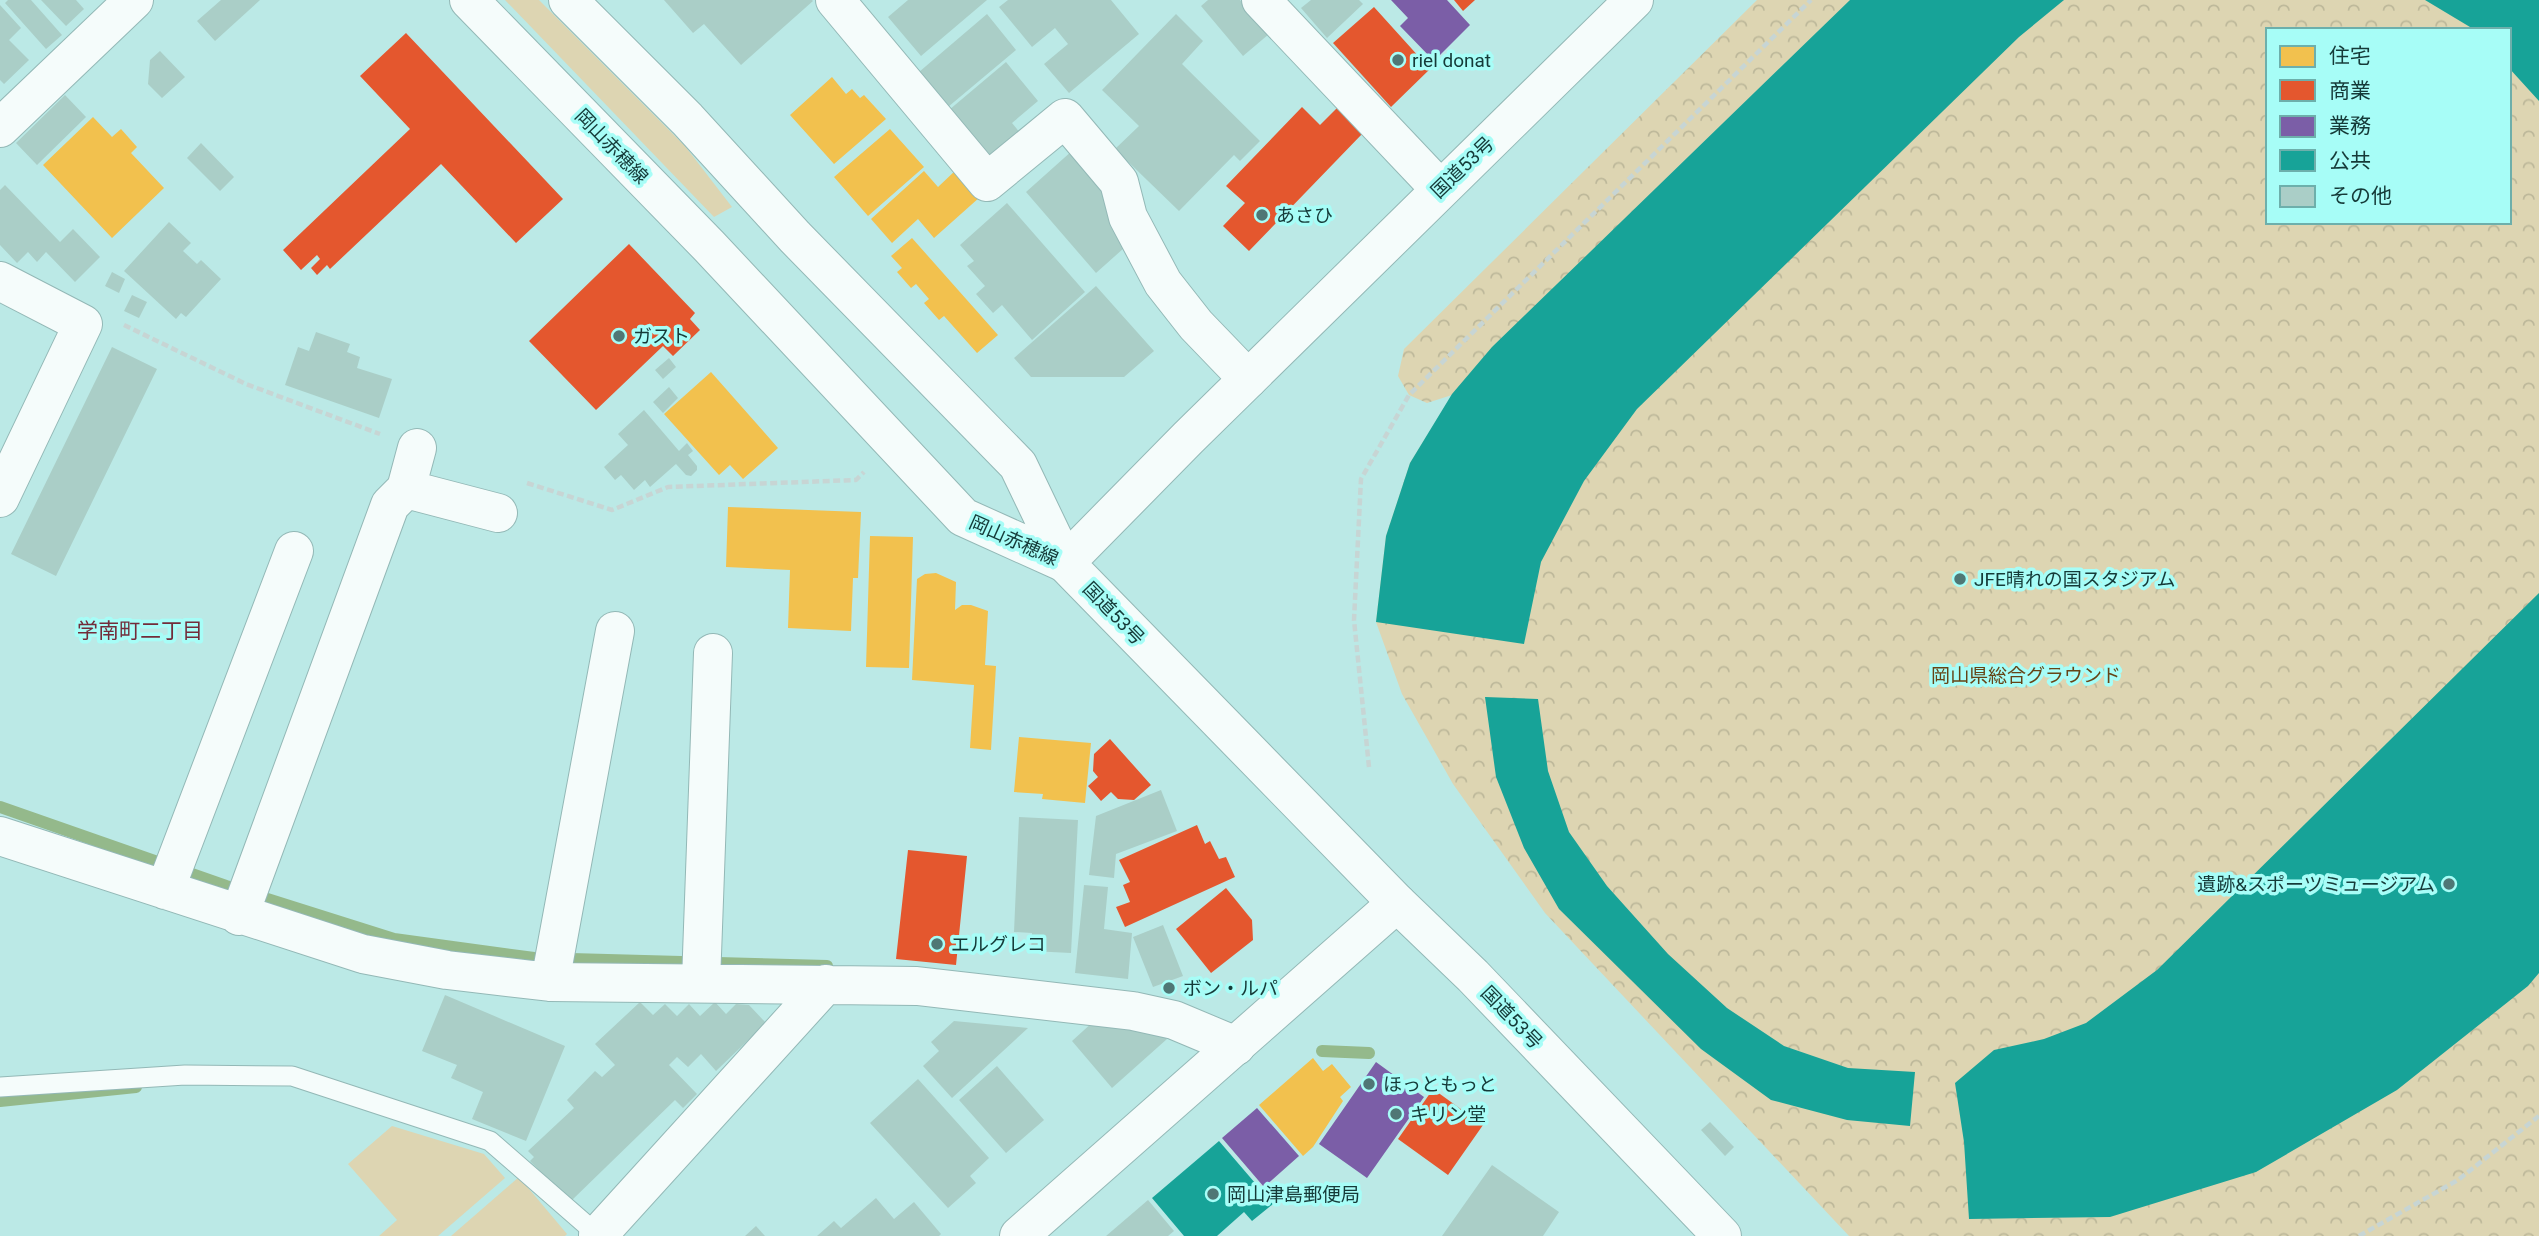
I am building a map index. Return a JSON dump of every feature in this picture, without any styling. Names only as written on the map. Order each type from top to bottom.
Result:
[{"type":"main road","points":[[0,128],[134,0]]},
{"type":"main road","name":"岡山赤穂線","points":[[469,0],[709,246],[963,517],[1065,564]]},
{"type":"main road","name":"岡山赤穂線","points":[[568,0],[687,119],[795,237],[1018,465],[1065,564]]},
{"type":"main road","points":[[835,0],[988,182],[1065,118],[1119,182],[1128,217],[1163,283],[1196,326],[1248,379]]},
{"type":"main road","points":[[1261,0],[1440,189]]},
{"type":"main road","name":"国道53号","points":[[1634,0],[1248,379],[1065,564],[1397,903],[1473,976],[1722,1236]]},
{"type":"main road","points":[[0,281],[83,324],[0,498]]},
{"type":"main road","points":[[244,900],[390,505],[406,489],[417,448]]},
{"type":"main road","points":[[406,489],[498,513]]},
{"type":"main road","points":[[171,874],[294,551]]},
{"type":"main road","points":[[553,967],[615,631]]},
{"type":"main road","points":[[702,969],[713,653]]},
{"type":"main road","points":[[0,836],[171,874],[244,900],[363,954],[447,970],[553,967],[702,969],[826,984],[917,986],[1133,1011],[1174,1020],[1236,1046]]},
{"type":"main road","points":[[1024,1234],[1397,903]]},
{"type":"main road","points":[[598,1235],[826,984]]},
{"type":"lane","points":[[0,1087],[185,1075],[292,1076],[490,1141],[598,1235]]},
{"type":"path","points":[[1369,767],[1354,620],[1361,479],[1409,395],[1811,0]]},
{"type":"path","points":[[83,324],[101,314],[246,384],[417,448]]},
{"type":"path","points":[[521,481],[612,510],[668,487],[856,480],[897,444]]},
{"type":"path","points":[[2359,1236],[2458,1180],[2539,1116]]},
{"type":"green space","points":[[505,0],[539,0],[685,146],[732,207],[714,217]]},
{"type":"green space","name":"岡山県総合グラウンド","points":[[1757,0],[2539,0],[2539,1236],[1849,1236],[1545,913],[1453,784],[1402,694],[1376,622],[1386,536],[1410,463],[1452,395],[1427,403],[1409,395],[1398,376],[1404,349]]},
{"type":"green space","points":[[392,1126],[484,1154],[505,1178],[438,1236],[379,1236],[397,1220],[348,1164]]},
{"type":"green space","points":[[519,1177],[567,1234],[565,1236],[451,1236]]},
{"type":"building: 住宅","points":[[832,77],[846,94],[852,89],[860,98],[864,95],[886,119],[834,164],[790,115]]},
{"type":"building: 住宅","points":[[93,117],[112,137],[121,129],[137,147],[131,153],[164,188],[112,238],[43,165]]},
{"type":"building: 住宅","points":[[890,129],[924,167],[868,216],[834,177]]},
{"type":"building: 住宅","points":[[956,170],[980,197],[934,238],[918,219],[892,243],[871,219],[924,171],[938,187]]},
{"type":"building: 住宅","points":[[912,238],[998,335],[977,353],[944,316],[939,320],[924,303],[929,299],[916,284],[911,288],[897,272],[902,268],[891,256]]},
{"type":"building: 住宅","points":[[711,372],[778,448],[743,479],[730,465],[719,475],[664,414]]},
{"type":"building: 住宅","points":[[728,507],[861,512],[858,578],[853,578],[851,631],[788,628],[790,570],[726,567]]},
{"type":"building: 住宅","points":[[870,536],[913,537],[909,668],[866,667]]},
{"type":"building: 住宅","points":[[936,573],[956,582],[955,610],[962,605],[971,605],[988,611],[985,665],[996,666],[991,750],[970,748],[974,685],[912,680],[917,579],[925,574]]},
{"type":"building: 住宅","points":[[1019,737],[1091,743],[1085,803],[1042,799],[1043,794],[1014,792]]},
{"type":"building: 住宅","points":[[1313,1058],[1323,1071],[1332,1064],[1351,1087],[1340,1097],[1343,1101],[1313,1147],[1303,1156],[1259,1105]]},
{"type":"building: 商業","points":[[1454,0],[1475,0],[1463,11]]},
{"type":"building: 商業","points":[[1374,7],[1430,69],[1391,107],[1333,43]]},
{"type":"building: 商業","points":[[406,33],[563,199],[516,243],[441,164],[330,269],[327,265],[317,275],[311,268],[320,259],[317,255],[301,270],[283,250],[410,129],[360,76]]},
{"type":"building: 商業","points":[[1302,107],[1320,125],[1337,108],[1363,133],[1249,251],[1223,226],[1245,203],[1226,186]]},
{"type":"building: 商業","points":[[629,244],[695,313],[690,319],[700,330],[673,356],[663,346],[596,410],[529,341]]},
{"type":"building: 商業","points":[[1110,739],[1151,785],[1134,800],[1118,799],[1111,792],[1101,801],[1088,786],[1098,777],[1093,771],[1094,754]]},
{"type":"building: 商業","points":[[1197,825],[1205,844],[1210,841],[1219,859],[1226,857],[1235,877],[1125,927],[1116,907],[1130,902],[1123,885],[1130,882],[1119,860]]},
{"type":"building: 商業","points":[[908,850],[967,856],[956,965],[896,959]]},
{"type":"building: 商業","points":[[1226,888],[1252,920],[1253,940],[1211,973],[1176,929]]},
{"type":"building: 商業","points":[[1433,1089],[1483,1125],[1448,1175],[1398,1139]]},
{"type":"building: 業務","points":[[1391,0],[1447,0],[1470,25],[1434,61],[1400,26],[1408,18]]},
{"type":"building: 業務","points":[[1376,1062],[1424,1097],[1367,1178],[1319,1144]]},
{"type":"building: 業務","points":[[1257,1108],[1299,1156],[1264,1187],[1222,1138]]},
{"type":"building: 公共","points":[[1850,0],[2064,0],[2019,37],[1637,409],[1584,481],[1541,562],[1524,644],[1376,622],[1386,536],[1410,463],[1452,394],[1492,347]]},
{"type":"building: 公共","points":[[2425,0],[2539,0],[2539,101],[2511,70],[2511,28],[2472,28]]},
{"type":"building: 公共","points":[[2539,593],[2539,973],[2528,986],[2397,1090],[2256,1172],[2110,1217],[1969,1219],[1964,1142],[1955,1083],[1994,1050],[2044,1039],[2086,1023],[2157,970]]},
{"type":"building: 公共","points":[[1485,697],[1538,699],[1548,771],[1569,832],[1607,886],[1668,954],[1727,1008],[1784,1046],[1848,1068],[1915,1072],[1910,1126],[1847,1120],[1771,1100],[1701,1049],[1559,909],[1524,848],[1496,777]]},
{"type":"building: 公共","points":[[1219,1141],[1273,1204],[1252,1221],[1244,1212],[1217,1236],[1184,1236],[1152,1198]]},
{"type":"building: その他","points":[[8,0],[31,0],[62,35],[46,49],[5,3]]},
{"type":"building: その他","points":[[41,0],[76,0],[84,9],[66,26]]},
{"type":"building: その他","points":[[221,0],[260,0],[215,41],[197,21]]},
{"type":"building: その他","points":[[664,0],[813,1],[741,65],[704,24],[693,33]]},
{"type":"building: その他","points":[[908,0],[987,0],[921,56],[888,17]]},
{"type":"building: その他","points":[[1008,0],[1111,0],[1139,34],[1069,93],[1044,64],[1068,44],[1055,28],[1032,47],[999,7]]},
{"type":"building: その他","points":[[1208,0],[1240,0],[1269,34],[1243,56],[1201,6]]},
{"type":"building: その他","points":[[1311,0],[1359,0],[1363,4],[1327,38],[1301,8]]},
{"type":"building: その他","points":[[0,5],[21,28],[9,40],[29,60],[4,84],[0,80]]},
{"type":"building: その他","points":[[987,14],[1016,50],[948,107],[919,72]]},
{"type":"building: その他","points":[[1176,14],[1203,41],[1182,64],[1260,141],[1240,161],[1234,155],[1179,211],[1115,149],[1139,126],[1102,90]]},
{"type":"building: その他","points":[[160,51],[185,77],[162,98],[148,84],[150,60]]},
{"type":"building: その他","points":[[1006,62],[1038,101],[1012,123],[1021,134],[991,160],[949,110]]},
{"type":"building: その他","points":[[65,95],[86,117],[37,165],[16,143]]},
{"type":"building: その他","points":[[201,143],[234,177],[220,191],[187,158]]},
{"type":"building: その他","points":[[1073,150],[1108,190],[1124,248],[1096,273],[1026,192]]},
{"type":"building: その他","points":[[5,185],[60,242],[73,229],[100,257],[75,282],[46,252],[37,262],[28,252],[17,263],[0,245],[0,190]]},
{"type":"building: その他","points":[[1007,203],[1085,292],[1032,340],[1002,305],[993,313],[976,294],[985,286],[967,266],[974,261],[960,245]]},
{"type":"building: その他","points":[[169,222],[191,243],[183,251],[197,264],[201,260],[221,279],[186,317],[181,313],[176,319],[124,271]]},
{"type":"building: その他","points":[[112,272],[125,279],[119,293],[105,286]]},
{"type":"building: その他","points":[[1096,286],[1154,351],[1124,377],[1031,377],[1014,358]]},
{"type":"building: その他","points":[[132,295],[147,302],[139,318],[124,311]]},
{"type":"building: その他","points":[[316,332],[350,344],[347,352],[360,357],[357,368],[392,379],[379,418],[285,385],[298,347],[309,351]]},
{"type":"building: その他","points":[[112,347],[157,369],[56,576],[11,554]]},
{"type":"building: その他","points":[[669,358],[676,367],[663,379],[655,370]]},
{"type":"building: その他","points":[[669,387],[678,398],[663,413],[653,402]]},
{"type":"building: その他","points":[[644,410],[679,451],[687,443],[693,451],[688,455],[697,470],[691,476],[686,475],[676,464],[650,487],[645,480],[634,490],[621,475],[615,480],[604,467],[628,445],[618,434]]},
{"type":"building: その他","points":[[1161,790],[1177,831],[1116,854],[1114,878],[1089,875],[1096,816]]},
{"type":"building: その他","points":[[1019,817],[1078,820],[1071,953],[1031,951],[1032,933],[1014,932]]},
{"type":"building: その他","points":[[1084,885],[1108,887],[1104,929],[1132,933],[1128,979],[1075,973]]},
{"type":"building: その他","points":[[1163,925],[1183,976],[1153,987],[1133,937]]},
{"type":"building: その他","points":[[445,995],[565,1046],[526,1141],[472,1119],[483,1092],[451,1078],[457,1065],[422,1051]]},
{"type":"building: その他","points":[[640,1002],[653,1015],[665,1004],[677,1016],[689,1004],[700,1016],[715,1002],[726,1014],[736,1004],[749,1005],[766,1023],[716,1071],[701,1054],[688,1067],[677,1057],[669,1065],[697,1094],[683,1108],[675,1100],[570,1202],[530,1161],[534,1157],[528,1151],[574,1108],[567,1100],[595,1071],[602,1077],[615,1065],[595,1044]]},
{"type":"building: その他","points":[[954,1021],[1028,1028],[952,1098],[923,1066],[939,1051],[931,1042]]},
{"type":"building: その他","points":[[1094,1021],[1162,1032],[1167,1039],[1112,1088],[1072,1041]]},
{"type":"building: その他","points":[[997,1066],[1044,1120],[1006,1153],[959,1100]]},
{"type":"building: その他","points":[[918,1079],[989,1158],[970,1176],[976,1183],[948,1208],[870,1123]]},
{"type":"building: その他","points":[[1710,1122],[1734,1147],[1725,1156],[1701,1130]]},
{"type":"building: その他","points":[[1492,1165],[1559,1212],[1543,1236],[1442,1236]]},
{"type":"building: その他","points":[[876,1198],[894,1219],[914,1202],[941,1234],[817,1236],[834,1221],[841,1228]]},
{"type":"building: その他","points":[[1148,1200],[1174,1231],[1168,1236],[1106,1236]]},
{"type":"building: その他","points":[[756,1226],[765,1236],[745,1236]]},
{"type":"waterway","points":[[0,807],[226,886],[394,939],[534,958],[827,966]]},
{"type":"waterway","points":[[1322,1051],[1369,1053]]},
{"type":"waterway","points":[[0,1101],[136,1087]]},
{"type":"place","name":"riel donat","points":[[1398,60]]},
{"type":"place","name":"あさひ","points":[[1262,215]]},
{"type":"place","name":"ガスト","points":[[619,336]]},
{"type":"place","name":"JFE晴れの国スタジアム","points":[[1960,579]]},
{"type":"place","name":"遺跡&スポーツミュージアム","points":[[2449,884]]},
{"type":"place","name":"エルグレコ","points":[[937,944]]},
{"type":"place","name":"ボン・ルパ","points":[[1169,988]]},
{"type":"place","name":"ほっともっと","points":[[1369,1084]]},
{"type":"place","name":"キリン堂","points":[[1396,1114]]},
{"type":"place","name":"岡山津島郵便局","points":[[1213,1194]]},
{"type":"district","name":"学南町二丁目","points":[[140,631]]}]
